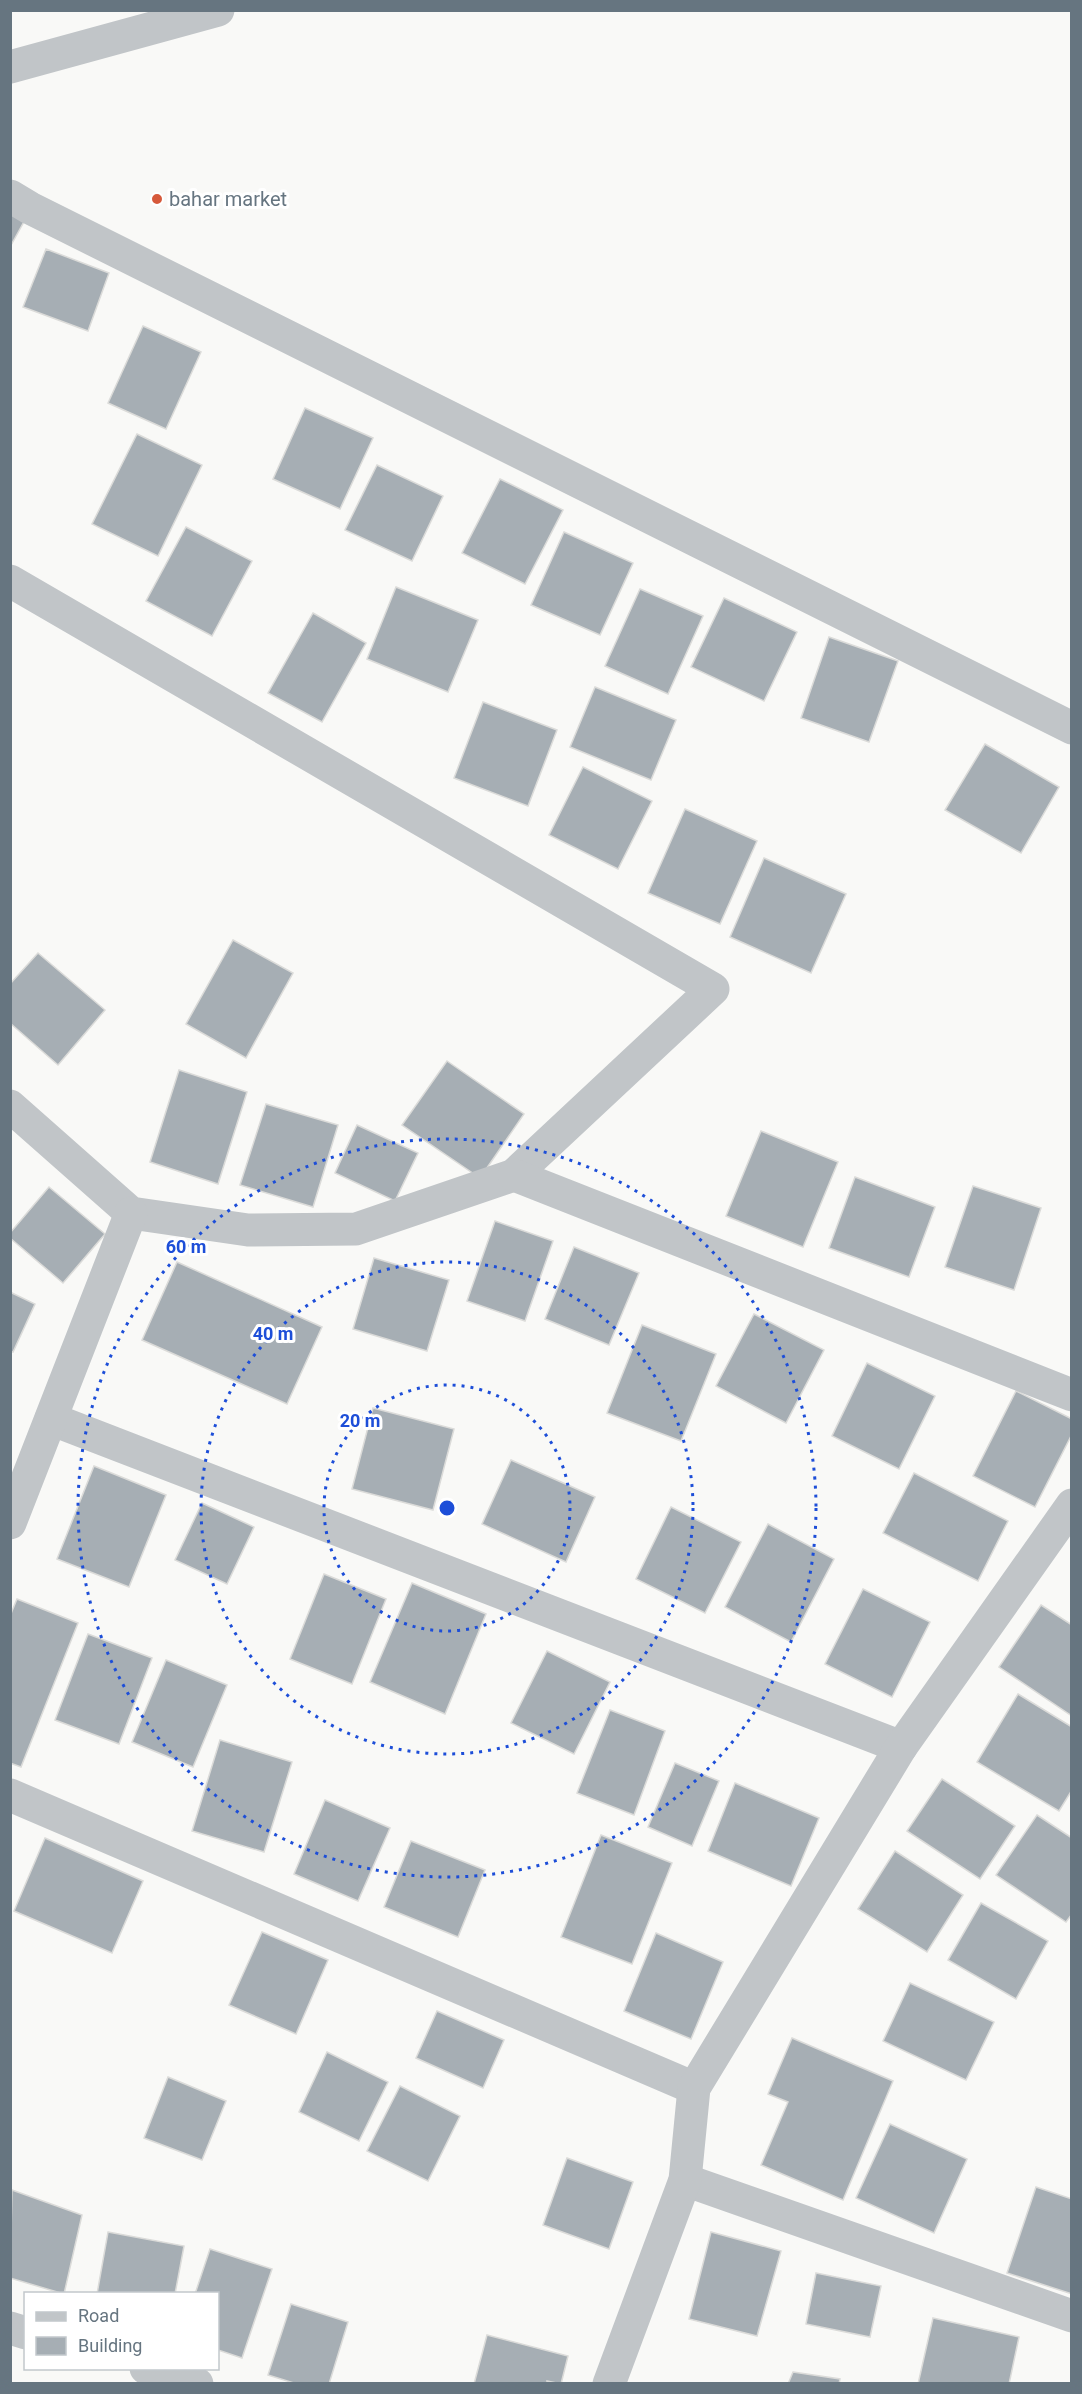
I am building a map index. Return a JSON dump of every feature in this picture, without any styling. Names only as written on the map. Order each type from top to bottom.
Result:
[{"type":"street","points":[[10,67],[218,10]]},
{"type":"street","points":[[10,196],[61,224],[1071,728]]},
{"type":"street","points":[[10,581],[713,989],[514,1175],[356,1229],[248,1230],[131,1212],[10,1106]]},
{"type":"street","points":[[514,1175],[1071,1395]]},
{"type":"street","points":[[10,1523],[131,1212]]},
{"type":"street","points":[[51,1419],[901,1747]]},
{"type":"street","points":[[609,2384],[685,2180],[694,2088],[901,1747],[1071,1505]]},
{"type":"street","points":[[10,1795],[694,2088]]},
{"type":"street","points":[[685,2180],[1071,2316]]},
{"type":"street","points":[[153,2370],[197,2384]]},
{"type":"building","points":[[10,210],[26,218],[10,247]]},
{"type":"building","points":[[46,249],[109,273],[88,331],[23,307]]},
{"type":"building","points":[[143,326],[201,352],[166,429],[108,403]]},
{"type":"building","points":[[305,408],[373,438],[340,509],[273,479]]},
{"type":"building","points":[[137,434],[202,465],[158,556],[92,524]]},
{"type":"building","points":[[377,465],[443,496],[412,561],[345,530]]},
{"type":"building","points":[[500,479],[563,510],[525,584],[462,553]]},
{"type":"building","points":[[186,527],[252,561],[212,636],[146,601]]},
{"type":"building","points":[[564,532],[633,563],[600,635],[531,605]]},
{"type":"building","points":[[396,587],[478,620],[448,692],[367,659]]},
{"type":"building","points":[[640,589],[703,616],[668,694],[605,666]]},
{"type":"building","points":[[724,598],[797,632],[764,701],[691,667]]},
{"type":"building","points":[[313,613],[366,643],[322,722],[268,693]]},
{"type":"building","points":[[829,637],[898,661],[869,742],[801,718]]},
{"type":"building","points":[[595,687],[676,720],[651,780],[570,747]]},
{"type":"building","points":[[483,702],[557,730],[528,806],[454,778]]},
{"type":"building","points":[[985,744],[1059,787],[1021,853],[945,810]]},
{"type":"building","points":[[583,767],[652,801],[618,869],[549,835]]},
{"type":"building","points":[[685,809],[757,841],[720,924],[648,893]]},
{"type":"building","points":[[764,858],[846,894],[811,973],[730,937]]},
{"type":"building","points":[[233,940],[293,973],[246,1058],[186,1024]]},
{"type":"building","points":[[38,953],[105,1010],[58,1065],[10,1023],[10,984]]},
{"type":"building","points":[[447,1061],[524,1114],[480,1178],[402,1125]]},
{"type":"building","points":[[179,1070],[247,1092],[218,1184],[150,1162]]},
{"type":"building","points":[[266,1104],[338,1125],[313,1207],[240,1185]]},
{"type":"building","points":[[357,1125],[418,1153],[395,1201],[335,1173]]},
{"type":"building","points":[[761,1131],[838,1162],[803,1247],[726,1216]]},
{"type":"building","points":[[855,1177],[935,1207],[909,1277],[829,1248]]},
{"type":"building","points":[[973,1186],[1041,1208],[1014,1290],[945,1267]]},
{"type":"building","points":[[49,1187],[105,1234],[63,1283],[10,1238],[10,1233]]},
{"type":"building","points":[[495,1221],[553,1241],[525,1321],[467,1301]]},
{"type":"building","points":[[574,1247],[639,1273],[609,1345],[545,1319]]},
{"type":"building","points":[[374,1258],[449,1280],[427,1351],[353,1329]]},
{"type":"building","points":[[177,1262],[322,1327],[287,1404],[142,1340]]},
{"type":"building","points":[[10,1292],[35,1304],[13,1352],[10,1351]]},
{"type":"building","points":[[754,1314],[824,1350],[786,1423],[716,1386]]},
{"type":"building","points":[[642,1325],[716,1354],[681,1441],[607,1413]]},
{"type":"building","points":[[867,1363],[935,1396],[899,1469],[832,1436]]},
{"type":"building","points":[[1016,1391],[1072,1419],[1072,1434],[1035,1507],[973,1476]]},
{"type":"building","points":[[373,1408],[454,1429],[433,1510],[352,1489]]},
{"type":"building","points":[[511,1460],[595,1497],[566,1562],[482,1524]]},
{"type":"building","points":[[94,1466],[166,1495],[129,1587],[57,1559]]},
{"type":"building","points":[[914,1473],[1008,1521],[978,1581],[883,1533]]},
{"type":"building","points":[[202,1503],[254,1527],[227,1584],[175,1560]]},
{"type":"building","points":[[671,1507],[741,1542],[705,1613],[636,1579]]},
{"type":"building","points":[[768,1524],[834,1559],[791,1642],[725,1607]]},
{"type":"building","points":[[324,1574],[386,1599],[352,1684],[290,1659]]},
{"type":"building","points":[[412,1583],[486,1614],[445,1714],[370,1682]]},
{"type":"building","points":[[863,1589],[930,1622],[892,1697],[825,1664]]},
{"type":"building","points":[[17,1599],[78,1623],[21,1767],[10,1763],[10,1616]]},
{"type":"building","points":[[1041,1605],[1072,1625],[1072,1716],[999,1667]]},
{"type":"building","points":[[88,1634],[152,1658],[119,1744],[55,1720]]},
{"type":"building","points":[[547,1651],[610,1682],[574,1754],[511,1723]]},
{"type":"building","points":[[166,1660],[227,1685],[193,1767],[132,1742]]},
{"type":"building","points":[[1018,1694],[1072,1727],[1072,1790],[1059,1811],[977,1762]]},
{"type":"building","points":[[610,1710],[665,1731],[634,1815],[577,1793]]},
{"type":"building","points":[[220,1740],[292,1762],[264,1852],[192,1831]]},
{"type":"building","points":[[675,1763],[719,1781],[692,1846],[648,1827]]},
{"type":"building","points":[[942,1779],[1015,1826],[980,1879],[907,1831]]},
{"type":"building","points":[[735,1783],[819,1818],[791,1886],[708,1851]]},
{"type":"building","points":[[325,1800],[390,1828],[358,1901],[294,1874]]},
{"type":"building","points":[[1037,1815],[1072,1838],[1072,1914],[1066,1922],[996,1875]]},
{"type":"building","points":[[601,1835],[672,1863],[632,1964],[561,1937]]},
{"type":"building","points":[[45,1838],[143,1881],[112,1953],[14,1911]]},
{"type":"building","points":[[411,1841],[485,1870],[458,1937],[384,1907]]},
{"type":"building","points":[[895,1851],[963,1895],[927,1952],[858,1909]]},
{"type":"building","points":[[981,1903],[1048,1941],[1016,1999],[948,1960]]},
{"type":"building","points":[[262,1932],[328,1960],[296,2034],[229,2005]]},
{"type":"building","points":[[656,1933],[723,1962],[691,2039],[624,2011]]},
{"type":"building","points":[[910,1983],[994,2022],[966,2080],[883,2041]]},
{"type":"building","points":[[437,2011],[504,2040],[483,2088],[416,2058]]},
{"type":"building","points":[[792,2038],[893,2081],[843,2200],[761,2165],[788,2102],[768,2094]]},
{"type":"building","points":[[327,2052],[388,2082],[359,2141],[299,2112]]},
{"type":"building","points":[[168,2077],[226,2101],[202,2160],[144,2138]]},
{"type":"building","points":[[400,2086],[460,2116],[428,2181],[367,2151]]},
{"type":"building","points":[[890,2124],[967,2159],[934,2233],[856,2198]]},
{"type":"building","points":[[567,2158],[633,2182],[609,2249],[543,2225]]},
{"type":"building","points":[[1036,2187],[1072,2199],[1072,2294],[1007,2273]]},
{"type":"building","points":[[12,2190],[82,2215],[64,2292],[10,2278]]},
{"type":"building","points":[[108,2232],[184,2246],[175,2292],[97,2292]]},
{"type":"building","points":[[711,2232],[781,2251],[757,2336],[689,2319]]},
{"type":"building","points":[[210,2249],[272,2269],[242,2358],[219,2350],[219,2292],[196,2292]]},
{"type":"building","points":[[816,2273],[881,2286],[870,2337],[806,2324]]},
{"type":"building","points":[[291,2304],[348,2322],[329,2384],[297,2384],[268,2375]]},
{"type":"building","points":[[933,2318],[1019,2337],[1009,2384],[918,2384]]},
{"type":"building","points":[[487,2335],[568,2356],[561,2384],[547,2381],[547,2384],[474,2384]]},
{"type":"building","points":[[793,2372],[840,2379],[839,2384],[788,2384]]},
{"type":"place","name":"bahar market","points":[[157,199]]}]
